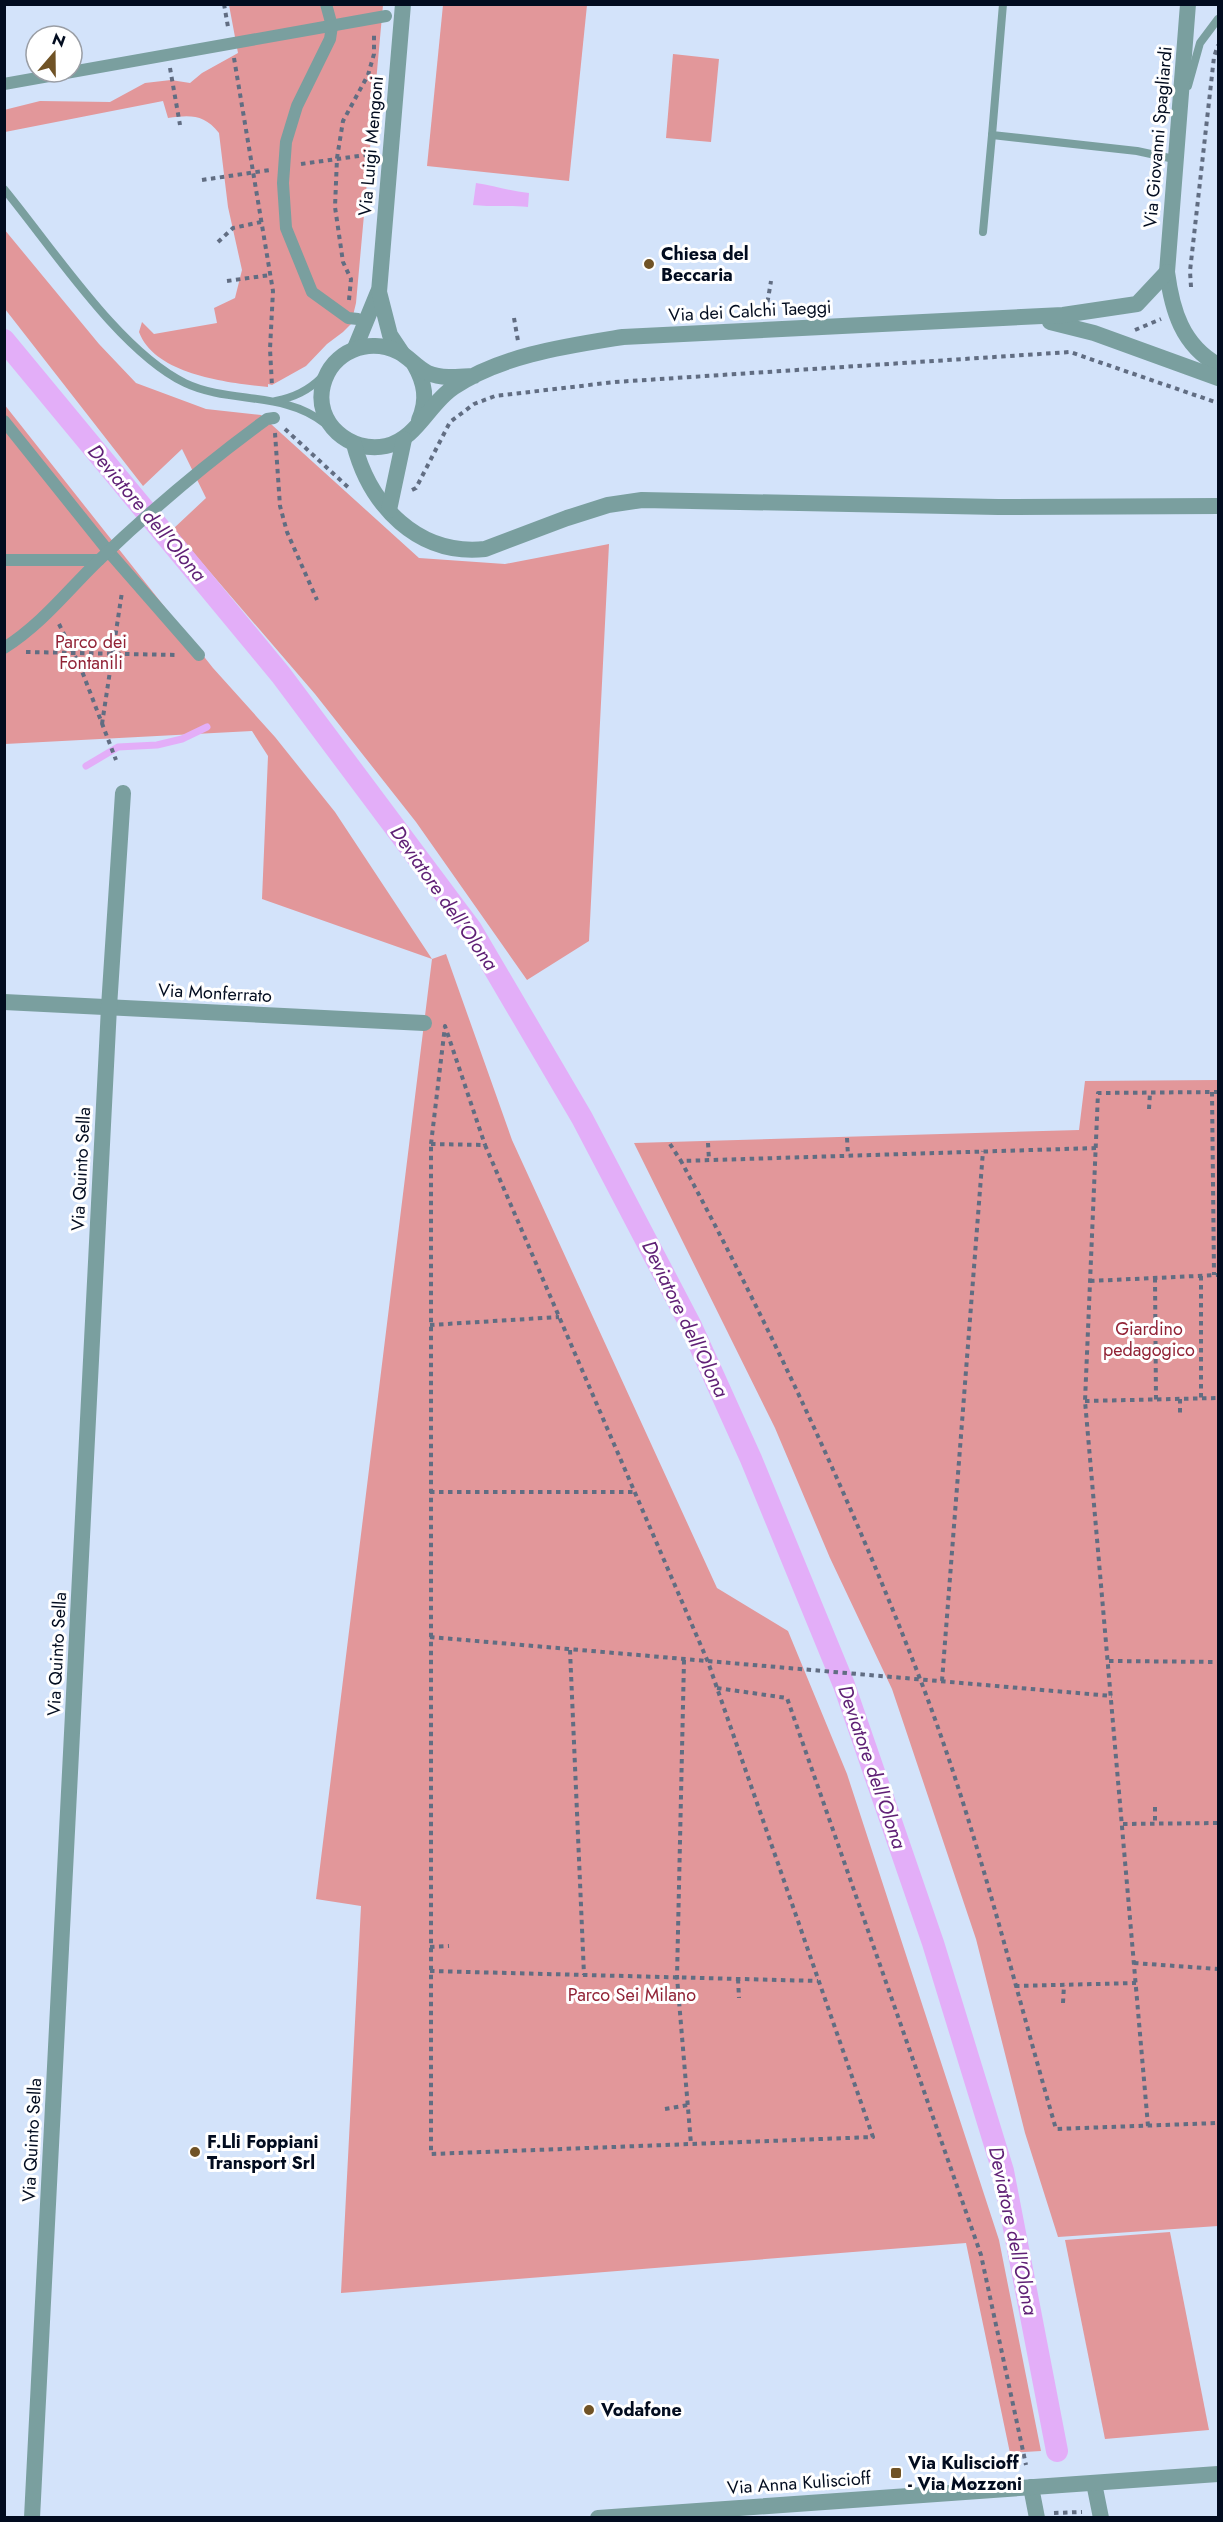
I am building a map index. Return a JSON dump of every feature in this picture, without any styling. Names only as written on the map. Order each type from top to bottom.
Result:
[{"type":"street","points":[[326,4],[332,26],[330,39],[297,106],[286,142],[283,183],[286,228],[312,292],[353,319]]},
{"type":"street","name":"Via Luigi Mengoni","points":[[355,348],[379,292],[403,4]]},
{"type":"street","name":"Via Giovanni Spagliardi","points":[[1167,272],[1174,159],[1188,4]]},
{"type":"street","points":[[4,84],[386,16]]},
{"type":"street","points":[[1167,272],[1172,304],[1184,335],[1218,365]]},
{"type":"street","name":"Via dei Calchi Taeggi","points":[[404,439],[452,387],[502,364],[574,345],[623,337],[1034,318],[1137,304],[1167,272]]},
{"type":"street","name":"Via Luigi Mengoni","points":[[379,292],[390,335],[408,359]]},
{"type":"street","name":"Via dei Calchi Taeggi","points":[[1034,318],[1076,327],[1218,378]]},
{"type":"street","name":"Via dei Calchi Taeggi","points":[[355,348],[372,345],[387,347],[429,373],[449,377],[474,376]]},
{"type":"street","points":[[355,348],[339,357],[328,371],[322,387],[322,405],[328,421],[339,435],[354,444],[371,448],[388,446],[404,439]]},
{"type":"street","name":"Via dei Calchi Taeggi","points":[[408,359],[422,378],[425,393],[423,411],[416,426]]},
{"type":"street","points":[[10,650],[126,535],[203,469],[267,419],[274,418]]},
{"type":"street","points":[[4,421],[104,556],[125,570],[199,655]]},
{"type":"street","points":[[389,510],[404,439]]},
{"type":"street","points":[[354,444],[359,463],[376,495],[405,527],[423,540],[446,549],[465,551],[485,549],[609,505],[642,500],[998,507],[1218,506]]},
{"type":"street","points":[[4,560],[104,556]]},
{"type":"street","name":"Via Quinto Sella","points":[[32,2517],[109,1007],[123,793]]},
{"type":"street","name":"Via Monferrato","points":[[4,1002],[424,1023]]},
{"type":"street","name":"Via Anna Kuliscioff","points":[[598,2517],[679,2514],[1218,2474]]},
{"type":"street","points":[[1094,2483],[1096,2514]]},
{"type":"street","points":[[1031,2487],[1042,2515]]},
{"type":"lane","points":[[983,232],[1003,4]]},
{"type":"lane","points":[[1179,117],[1200,43],[1218,20]]},
{"type":"lane","points":[[992,135],[1137,150],[1174,159]]},
{"type":"lane","points":[[4,189],[114,325],[161,369],[187,383],[221,393],[298,407],[314,415],[339,435]]},
{"type":"lane","points":[[273,402],[293,397],[313,386],[328,371]]},
{"type":"path","points":[[224,4],[273,291],[270,349],[272,385]]},
{"type":"path","points":[[353,319],[351,279],[343,262],[335,207],[337,158],[343,121],[368,75],[374,54],[372,18]]},
{"type":"path","points":[[1191,290],[1190,271],[1203,141],[1214,57],[1218,45]]},
{"type":"path","points":[[168,56],[180,125]]},
{"type":"path","points":[[218,242],[233,228],[261,222]]},
{"type":"path","points":[[227,281],[270,274]]},
{"type":"path","points":[[766,311],[771,281]]},
{"type":"path","points":[[514,318],[518,345]]},
{"type":"path","points":[[1132,334],[1137,327],[1162,318]]},
{"type":"path","points":[[404,493],[416,488],[450,422],[474,404],[495,396],[615,382],[1070,352],[1218,403]]},
{"type":"path","points":[[274,418],[330,473],[358,493]]},
{"type":"path","points":[[274,418],[280,506],[287,532],[317,600]]},
{"type":"path","points":[[102,724],[125,570]]},
{"type":"path","points":[[52,610],[74,653],[116,760]]},
{"type":"path","points":[[10,650],[199,655]]},
{"type":"path","points":[[445,1026],[485,1145],[708,1662],[873,2137],[431,2154],[431,1144],[445,1026]]},
{"type":"path","points":[[1090,1281],[1216,1275],[1212,1092]]},
{"type":"path","points":[[1148,2126],[1085,1401],[1098,1093],[1218,1092]]},
{"type":"path","points":[[1149,1109],[1150,1093]]},
{"type":"path","points":[[847,1138],[848,1156]]},
{"type":"path","points":[[708,1143],[709,1160]]},
{"type":"path","points":[[431,1144],[485,1145]]},
{"type":"path","points":[[670,1144],[738,1266],[817,1431],[920,1680],[964,1809],[1056,2129],[1218,2123]]},
{"type":"path","points":[[681,1161],[1096,1148]]},
{"type":"path","points":[[942,1682],[983,1151]]},
{"type":"path","points":[[1201,1276],[1201,1399]]},
{"type":"path","points":[[1155,1278],[1156,1400]]},
{"type":"path","points":[[430,1325],[559,1317]]},
{"type":"path","points":[[1085,1401],[1218,1398]]},
{"type":"path","points":[[1180,1399],[1180,1413]]},
{"type":"path","points":[[430,1492],[635,1492]]},
{"type":"path","points":[[430,1637],[1112,1696]]},
{"type":"path","points":[[570,1650],[584,1975]]},
{"type":"path","points":[[684,1660],[677,1977],[691,2144]]},
{"type":"path","points":[[1109,1661],[1218,1662]]},
{"type":"path","points":[[717,1688],[787,1698],[981,2255],[1026,2465]]},
{"type":"path","points":[[1155,1807],[1155,1823]]},
{"type":"path","points":[[1123,1824],[1218,1823]]},
{"type":"path","points":[[430,1947],[448,1946]]},
{"type":"path","points":[[1134,1963],[1218,1969]]},
{"type":"path","points":[[430,1971],[819,1981]]},
{"type":"path","points":[[738,1979],[739,1998]]},
{"type":"path","points":[[1015,1986],[1136,1983]]},
{"type":"path","points":[[1063,2003],[1064,1985]]},
{"type":"path","points":[[665,2109],[688,2105]]},
{"type":"path","points":[[1042,2515],[1096,2514]]},
{"type":"green space","points":[[229,5],[383,5],[356,303],[351,324],[306,366],[272,385],[268,384],[268,387],[214,379],[177,367],[160,358],[148,347],[139,332],[142,322],[154,334],[217,323],[214,308],[235,298],[242,270],[228,207],[219,133],[208,122],[196,117],[168,118],[163,101],[5,132],[4,110],[40,101],[110,102],[145,83],[171,80],[190,83],[202,73],[238,53]]},
{"type":"green space","points":[[443,5],[587,5],[569,181],[427,166]]},
{"type":"green space","points":[[673,54],[719,59],[711,142],[666,138]]},
{"type":"green space","points":[[4,229],[99,344],[136,383],[206,409],[261,415],[419,558],[505,564],[609,544],[589,941],[527,980],[416,822],[315,694],[173,529],[206,498],[182,449],[143,486],[5,309]]},
{"type":"green space","name":"Parco dei Fontanili","points":[[4,404],[213,668],[275,737],[335,812],[432,959],[262,899],[268,756],[252,731],[5,744]]},
{"type":"green space","name":"Parco Sei Milano","points":[[446,954],[512,1140],[717,1588],[788,1631],[847,1774],[999,2240],[1041,2451],[1010,2453],[966,2243],[341,2293],[361,1906],[316,1899],[432,959]]},
{"type":"green space","name":"Giardino pedagogico","points":[[1218,1080],[1218,2226],[1058,2237],[1025,2133],[976,1939],[892,1689],[830,1558],[775,1428],[634,1143],[1079,1130],[1085,1081]]},
{"type":"green space","points":[[1170,2232],[1209,2430],[1105,2439],[1065,2240]]},
{"type":"shaded area","points":[[476,183],[529,193],[528,207],[473,205]]},
{"type":"waterway","name":"Deviatore dell'Olona","points":[[4,340],[281,675],[471,929],[582,1118],[691,1326],[751,1459],[844,1685],[933,1943],[1003,2171],[1057,2451]]},
{"type":"waterway","points":[[86,766],[118,747],[157,745],[182,739],[207,727]]},
{"type":"place","name":"Chiesa del Beccaria","points":[[649,264]]},
{"type":"place","name":"F.Lli Foppiani Transport Srl","points":[[195,2152]]},
{"type":"place","name":"Vodafone","points":[[589,2410]]},
{"type":"place","name":"Via Kuliscioff - Via Mozzoni","points":[[896,2473]]}]
